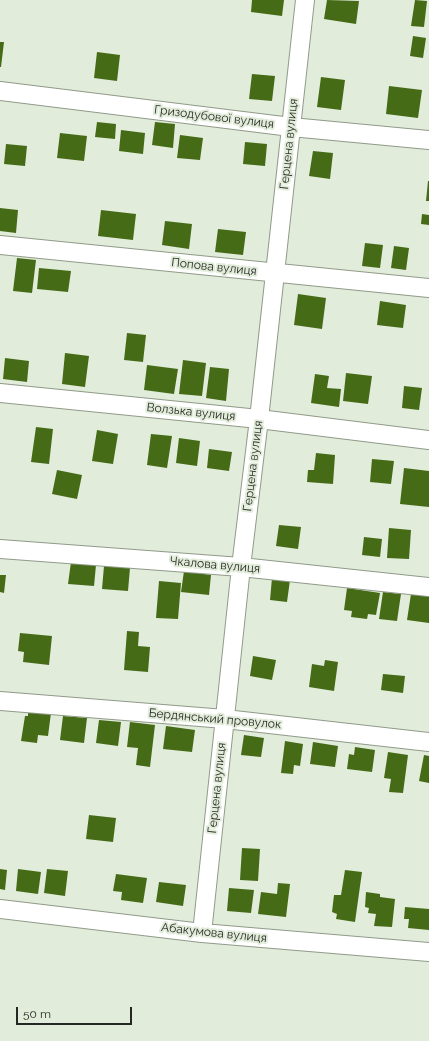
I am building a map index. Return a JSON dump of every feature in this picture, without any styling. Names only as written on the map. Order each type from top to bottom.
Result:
[{"type":"street","name":"Герцена вулиця","points":[[202,932],[241,567],[259,419],[305,0]]},
{"type":"street","name":"Гризодубової вулиця","points":[[0,91],[291,126],[429,140]]},
{"type":"street","name":"Попова вулиця","points":[[0,245],[429,288]]},
{"type":"street","name":"Волзька вулиця","points":[[0,393],[259,419],[429,440]]},
{"type":"street","name":"Чкалова вулиця","points":[[0,548],[241,567],[429,587]]},
{"type":"street","name":"Бердянський провулок","points":[[0,701],[225,719],[429,742]]},
{"type":"street","name":"Абакумова вулиця","points":[[0,909],[202,932],[429,952]]},
{"type":"building","points":[[252,0],[284,0],[282,16],[251,12]]},
{"type":"building","points":[[327,0],[359,1],[356,24],[324,19]]},
{"type":"building","points":[[415,0],[427,1],[424,27],[411,26]]},
{"type":"building","points":[[413,36],[426,38],[423,58],[410,56]]},
{"type":"building","points":[[0,42],[4,42],[1,67],[0,67]]},
{"type":"building","points":[[97,52],[120,55],[117,81],[94,78]]},
{"type":"building","points":[[252,74],[275,76],[272,101],[249,99]]},
{"type":"building","points":[[321,77],[345,80],[341,110],[317,107]]},
{"type":"building","points":[[389,86],[422,90],[418,118],[386,114]]},
{"type":"building","points":[[97,122],[116,124],[115,139],[95,137]]},
{"type":"building","points":[[155,122],[175,124],[173,148],[152,145]]},
{"type":"building","points":[[121,130],[145,133],[143,154],[119,151]]},
{"type":"building","points":[[60,133],[87,136],[84,161],[57,158]]},
{"type":"building","points":[[180,135],[203,138],[200,160],[177,158]]},
{"type":"building","points":[[245,142],[267,144],[265,166],[243,164]]},
{"type":"building","points":[[6,144],[27,146],[25,166],[4,164]]},
{"type":"building","points":[[313,151],[333,153],[330,179],[309,176]]},
{"type":"building","points":[[428,181],[429,201],[426,201]]},
{"type":"building","points":[[0,208],[18,210],[16,233],[0,231]]},
{"type":"building","points":[[101,210],[136,214],[133,240],[98,236]]},
{"type":"building","points":[[422,214],[429,215],[429,225],[421,224]]},
{"type":"building","points":[[165,221],[192,224],[189,249],[162,245]]},
{"type":"building","points":[[218,229],[246,232],[243,255],[215,252]]},
{"type":"building","points":[[365,243],[383,245],[380,268],[362,266]]},
{"type":"building","points":[[394,246],[409,248],[406,270],[391,268]]},
{"type":"building","points":[[17,258],[36,260],[32,293],[13,291]]},
{"type":"building","points":[[39,268],[71,271],[68,292],[37,289]]},
{"type":"building","points":[[298,294],[326,298],[322,329],[294,325]]},
{"type":"building","points":[[380,301],[406,305],[403,328],[377,325]]},
{"type":"building","points":[[127,333],[146,335],[143,362],[124,360]]},
{"type":"building","points":[[65,353],[89,356],[85,387],[62,384]]},
{"type":"building","points":[[5,358],[29,361],[27,382],[3,379]]},
{"type":"building","points":[[183,360],[206,363],[202,396],[179,394]]},
{"type":"building","points":[[147,365],[178,369],[174,394],[144,390]]},
{"type":"building","points":[[210,367],[229,369],[226,401],[206,398]]},
{"type":"building","points":[[346,373],[372,376],[368,404],[343,401]]},
{"type":"building","points":[[315,374],[329,376],[327,388],[341,389],[339,407],[311,403]]},
{"type":"building","points":[[404,386],[422,388],[419,410],[402,408]]},
{"type":"building","points":[[36,427],[53,429],[49,464],[31,462]]},
{"type":"building","points":[[97,430],[118,434],[113,464],[92,461]]},
{"type":"building","points":[[151,434],[172,436],[167,468],[147,465]]},
{"type":"building","points":[[179,438],[200,441],[197,466],[176,463]]},
{"type":"building","points":[[209,449],[232,452],[229,471],[207,468]]},
{"type":"building","points":[[316,453],[335,455],[333,484],[307,482],[308,470],[314,470]]},
{"type":"building","points":[[372,459],[394,461],[391,484],[370,482]]},
{"type":"building","points":[[404,468],[429,471],[429,507],[400,504]]},
{"type":"building","points":[[57,470],[82,475],[77,499],[52,494]]},
{"type":"building","points":[[279,525],[301,527],[298,549],[276,546]]},
{"type":"building","points":[[389,528],[411,530],[409,559],[387,558]]},
{"type":"building","points":[[364,537],[382,539],[380,557],[362,555]]},
{"type":"building","points":[[71,562],[96,565],[94,586],[68,584]]},
{"type":"building","points":[[104,566],[130,568],[128,591],[102,589]]},
{"type":"building","points":[[184,571],[211,575],[209,595],[181,592]]},
{"type":"building","points":[[0,575],[6,575],[4,593],[0,592]]},
{"type":"building","points":[[272,578],[290,580],[287,602],[270,600]]},
{"type":"building","points":[[159,581],[181,583],[178,619],[156,618]]},
{"type":"building","points":[[347,588],[380,593],[376,615],[368,614],[367,619],[351,617],[352,611],[344,610]]},
{"type":"building","points":[[383,592],[401,594],[397,621],[379,619]]},
{"type":"building","points":[[411,594],[429,596],[429,623],[407,620]]},
{"type":"building","points":[[127,631],[139,632],[138,646],[150,647],[148,672],[124,670]]},
{"type":"building","points":[[20,633],[52,636],[49,665],[23,662],[24,652],[18,651]]},
{"type":"building","points":[[253,656],[276,660],[272,680],[250,676]]},
{"type":"building","points":[[325,660],[338,662],[334,691],[309,687],[312,664],[324,666]]},
{"type":"building","points":[[383,674],[405,676],[403,693],[381,690]]},
{"type":"building","points":[[28,711],[51,713],[48,736],[38,735],[37,743],[21,741],[25,716],[28,716]]},
{"type":"building","points":[[63,716],[87,718],[84,743],[60,740]]},
{"type":"building","points":[[99,720],[121,722],[118,746],[96,743]]},
{"type":"building","points":[[130,722],[155,725],[150,767],[136,765],[138,748],[127,747]]},
{"type":"building","points":[[166,726],[195,730],[192,752],[163,749]]},
{"type":"building","points":[[244,735],[264,738],[261,757],[241,755]]},
{"type":"building","points":[[285,741],[303,744],[300,766],[294,765],[293,774],[281,773]]},
{"type":"building","points":[[313,742],[338,746],[335,767],[310,764]]},
{"type":"building","points":[[355,747],[375,750],[372,772],[347,769],[349,754],[354,755]]},
{"type":"building","points":[[388,752],[408,755],[403,793],[389,792],[391,779],[384,778]]},
{"type":"building","points":[[424,755],[429,756],[429,783],[419,781]]},
{"type":"building","points":[[89,815],[116,818],[113,842],[86,839]]},
{"type":"building","points":[[242,848],[260,849],[258,881],[240,880]]},
{"type":"building","points":[[0,869],[7,870],[5,890],[0,889]]},
{"type":"building","points":[[18,869],[41,872],[38,894],[16,891]]},
{"type":"building","points":[[47,869],[68,871],[65,896],[44,893]]},
{"type":"building","points":[[345,870],[362,872],[355,922],[336,919],[337,914],[332,912],[334,895],[341,895]]},
{"type":"building","points":[[116,874],[147,878],[143,903],[121,900],[122,892],[113,891]]},
{"type":"building","points":[[159,882],[186,885],[183,906],[156,902]]},
{"type":"building","points":[[278,883],[290,884],[286,917],[258,914],[261,892],[277,894]]},
{"type":"building","points":[[229,888],[254,890],[251,913],[227,911]]},
{"type":"building","points":[[366,892],[380,894],[380,897],[395,899],[392,927],[374,926],[376,914],[368,913],[369,908],[365,907]]},
{"type":"building","points":[[405,907],[429,909],[429,930],[408,928],[409,919],[404,919]]}]
